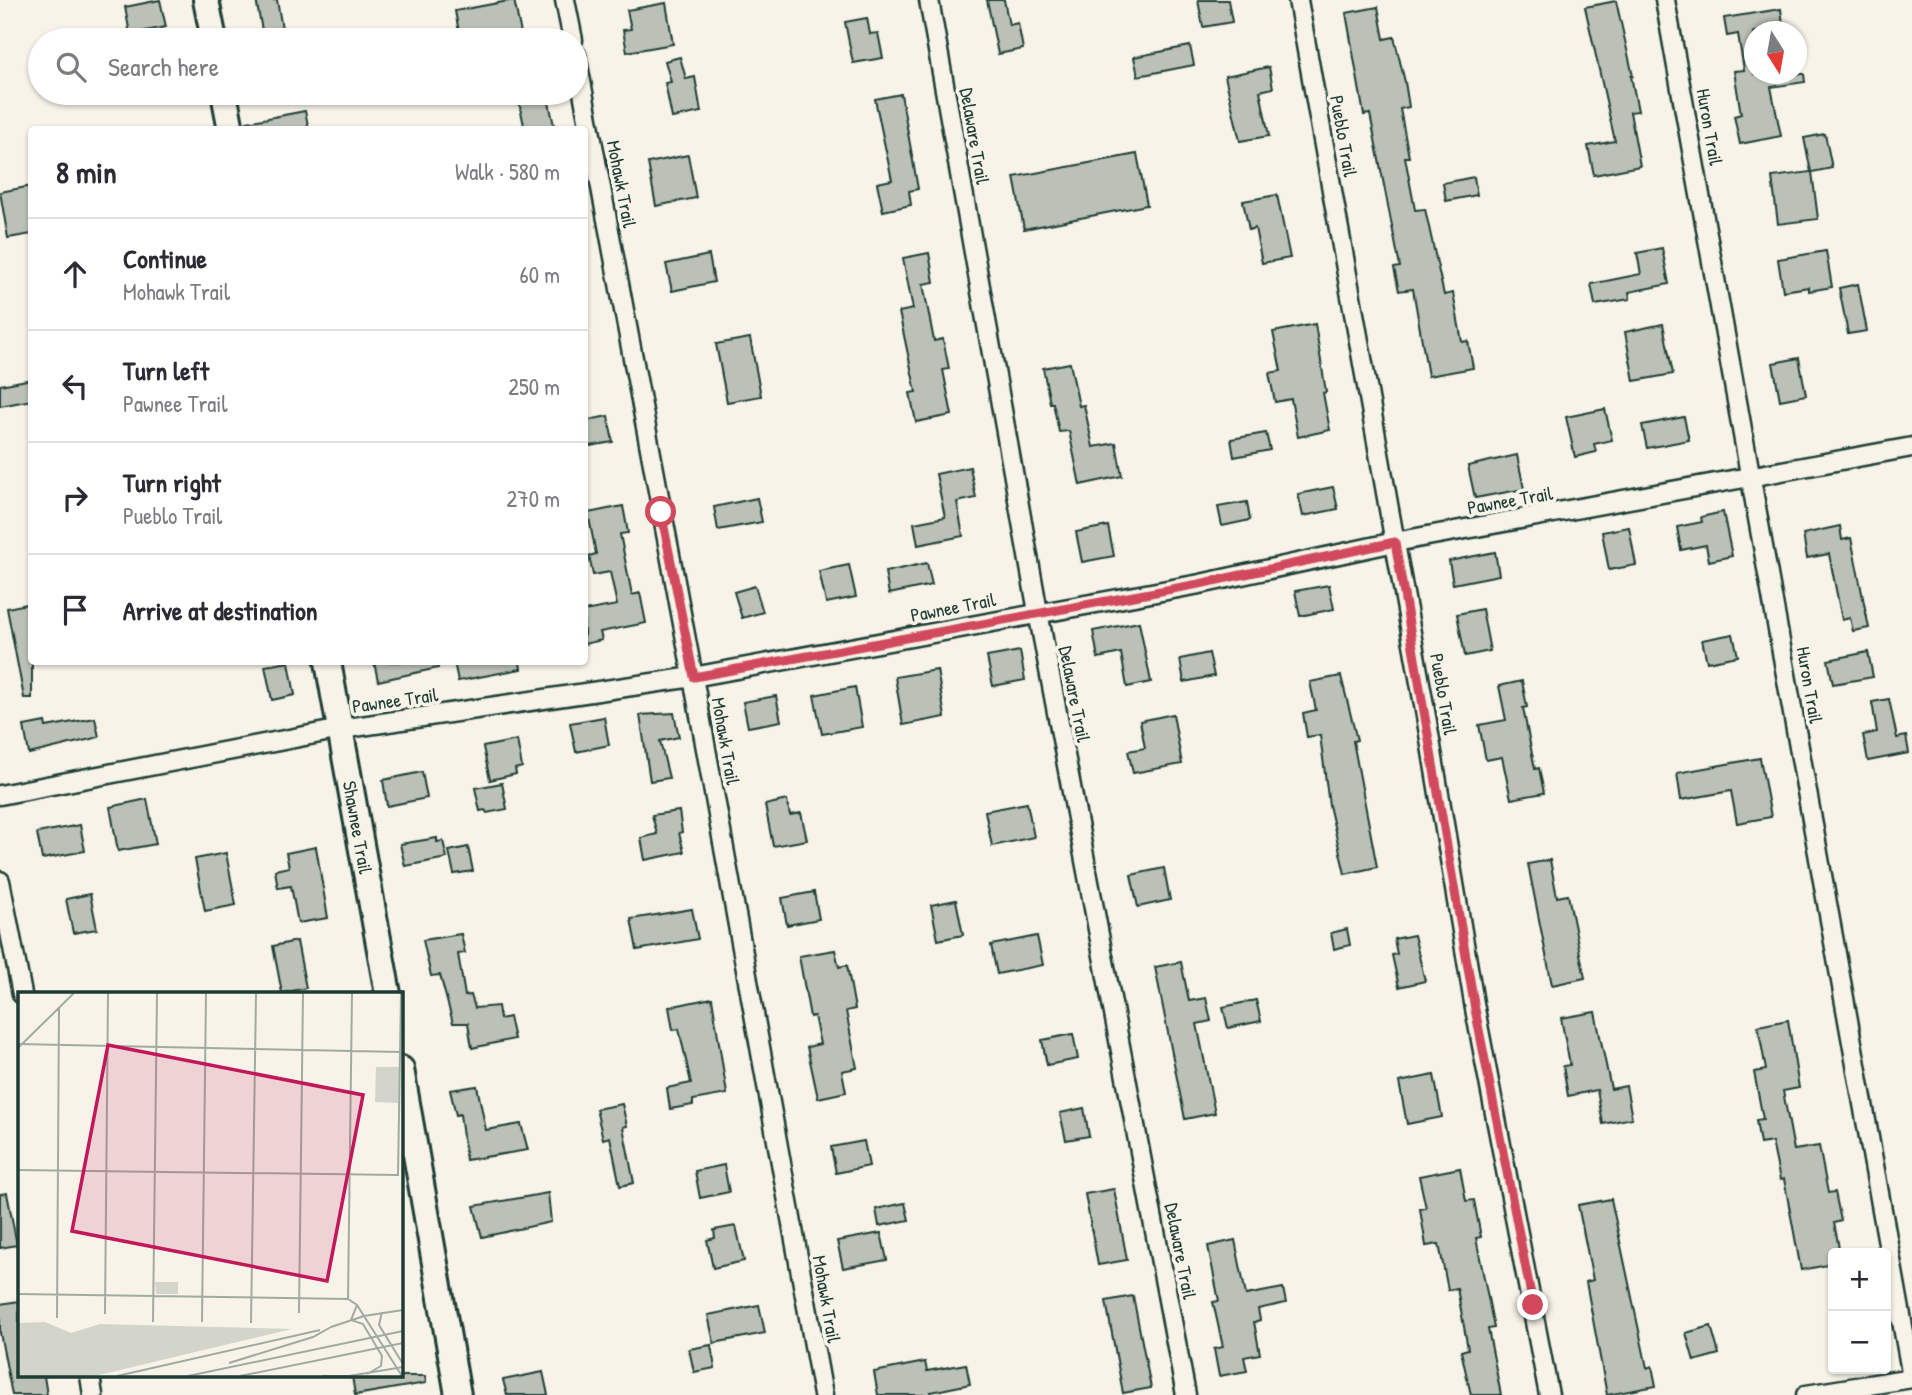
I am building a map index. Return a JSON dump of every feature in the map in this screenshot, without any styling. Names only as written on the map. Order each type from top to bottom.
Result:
[{"type":"street","points":[[206,0],[212,28]]},
{"type":"street","points":[[565,0],[571,28]]},
{"type":"street","name":"Delaware Trail","points":[[929,0],[1038,612],[1186,1395]]},
{"type":"street","name":"Pueblo Trail","points":[[1298,0],[1475,1009],[1549,1395]]},
{"type":"street","name":"Huron Trail","points":[[1665,0],[1912,1378]]},
{"type":"street","points":[[226,105],[230,126]]},
{"type":"street","name":"Mohawk Trail","points":[[585,105],[694,677],[823,1395]]},
{"type":"street","name":"Pawnee Trail","points":[[0,795],[341,729],[694,677],[1199,584],[1395,542],[1912,447]]},
{"type":"street","name":"Shawnee Trail","points":[[329,665],[388,992]]},
{"type":"street","points":[[0,881],[22,992]]},
{"type":"street","points":[[402,1075],[458,1395]]},
{"type":"street","points":[[1806,1395],[1912,1378]]},
{"type":"building","points":[[160,0],[166,27],[129,28],[125,7]]},
{"type":"building","points":[[256,0],[277,0],[282,28],[262,28]]},
{"type":"building","points":[[514,0],[520,28],[458,28],[455,11]]},
{"type":"building","points":[[987,0],[1004,0],[1009,25],[1018,23],[1023,49],[998,54]]},
{"type":"building","points":[[1198,0],[1228,0],[1232,22],[1203,27]]},
{"type":"building","points":[[1616,1],[1633,76],[1638,111],[1630,112],[1640,166],[1594,175],[1588,146],[1615,141],[1585,7]]},
{"type":"building","points":[[666,3],[673,44],[627,52],[623,30],[631,29],[627,10]]},
{"type":"building","points":[[1378,7],[1384,39],[1394,37],[1405,82],[1409,107],[1400,109],[1409,157],[1405,157],[1415,210],[1425,209],[1444,295],[1453,293],[1462,342],[1468,341],[1473,368],[1428,376],[1413,289],[1399,291],[1394,268],[1400,267],[1370,114],[1364,115],[1346,13]]},
{"type":"building","points":[[1781,9],[1783,21],[1744,21],[1744,70],[1738,34],[1727,36],[1724,18]]},
{"type":"building","points":[[867,18],[870,34],[878,33],[883,58],[853,63],[845,22]]},
{"type":"building","points":[[1190,46],[1194,65],[1138,76],[1134,57]]},
{"type":"building","points":[[680,57],[686,79],[695,77],[701,112],[672,118],[665,83],[671,82],[665,61]]},
{"type":"building","points":[[1269,67],[1273,88],[1260,91],[1269,136],[1240,141],[1225,76]]},
{"type":"building","points":[[1744,70],[1744,84],[1791,84],[1771,87],[1781,136],[1740,144],[1734,116],[1741,114],[1734,71]]},
{"type":"building","points":[[901,94],[918,189],[909,191],[911,205],[883,211],[877,183],[892,180],[875,99]]},
{"type":"building","points":[[520,105],[550,105],[554,126],[524,126]]},
{"type":"building","points":[[305,111],[308,126],[248,126],[247,122]]},
{"type":"building","points":[[1825,134],[1832,168],[1812,172],[1818,219],[1778,224],[1772,177],[1811,172],[1804,138]]},
{"type":"building","points":[[1137,154],[1147,205],[1024,229],[1014,177]]},
{"type":"building","points":[[688,155],[696,198],[656,206],[648,163]]},
{"type":"building","points":[[1474,177],[1477,195],[1446,201],[1443,183]]},
{"type":"building","points":[[28,187],[28,235],[8,238],[0,192]]},
{"type":"building","points":[[1277,195],[1290,258],[1262,263],[1255,228],[1249,230],[1243,201]]},
{"type":"building","points":[[1662,248],[1669,284],[1629,292],[1630,299],[1595,305],[1591,284],[1641,274],[1637,253]]},
{"type":"building","points":[[1826,251],[1832,287],[1809,291],[1809,287],[1783,291],[1778,259]]},
{"type":"building","points":[[929,253],[934,282],[923,284],[934,341],[943,339],[949,369],[943,370],[952,415],[916,422],[910,393],[916,392],[899,312],[913,309],[903,258]]},
{"type":"building","points":[[709,255],[714,282],[672,291],[666,264]]},
{"type":"building","points":[[1858,284],[1867,331],[1848,334],[1839,288]]},
{"type":"building","points":[[1315,324],[1330,430],[1298,437],[1291,399],[1275,402],[1269,373],[1281,371],[1273,332]]},
{"type":"building","points":[[1663,324],[1673,374],[1634,381],[1625,332]]},
{"type":"building","points":[[750,338],[761,396],[727,402],[716,344]]},
{"type":"building","points":[[1799,358],[1806,395],[1780,400],[1773,363]]},
{"type":"building","points":[[1070,363],[1079,406],[1084,405],[1093,447],[1116,443],[1122,476],[1080,485],[1069,431],[1059,432],[1043,368]]},
{"type":"building","points":[[28,380],[28,401],[0,406],[0,385]]},
{"type":"building","points":[[1605,409],[1612,440],[1594,444],[1596,452],[1575,457],[1566,417]]},
{"type":"building","points":[[608,416],[613,442],[588,446],[588,420]]},
{"type":"building","points":[[1684,417],[1689,440],[1647,448],[1642,425]]},
{"type":"building","points":[[1266,433],[1270,450],[1234,457],[1231,439]]},
{"type":"building","points":[[1517,455],[1524,489],[1475,498],[1468,466]]},
{"type":"building","points":[[970,467],[976,498],[957,502],[963,536],[918,545],[914,523],[945,517],[936,474]]},
{"type":"building","points":[[1333,487],[1338,509],[1303,516],[1298,494]]},
{"type":"building","points":[[757,498],[762,522],[718,530],[714,507]]},
{"type":"building","points":[[1247,502],[1250,520],[1222,526],[1218,507]]},
{"type":"building","points":[[623,506],[628,533],[620,534],[632,595],[640,593],[646,623],[600,632],[602,640],[588,643],[588,610],[617,605],[610,572],[593,575],[589,556],[596,554],[588,513]]},
{"type":"building","points":[[1723,512],[1732,556],[1709,561],[1706,545],[1681,550],[1677,527],[1702,522],[1701,517]]},
{"type":"building","points":[[1108,526],[1114,556],[1082,562],[1076,532]]},
{"type":"building","points":[[1840,526],[1842,540],[1851,538],[1869,628],[1853,631],[1850,618],[1842,620],[1829,554],[1807,558],[1803,534]]},
{"type":"building","points":[[1629,527],[1636,565],[1609,570],[1602,532]]},
{"type":"building","points":[[1495,552],[1499,575],[1453,584],[1449,561]]},
{"type":"building","points":[[927,563],[932,585],[889,594],[885,572]]},
{"type":"building","points":[[849,565],[856,597],[826,603],[819,571]]},
{"type":"building","points":[[1329,585],[1334,609],[1300,616],[1295,591]]},
{"type":"building","points":[[755,586],[763,612],[742,618],[734,592]]},
{"type":"building","points":[[28,604],[28,665],[32,665],[32,698],[24,698],[7,608]]},
{"type":"building","points":[[1482,609],[1490,651],[1465,656],[1457,614]]},
{"type":"building","points":[[1139,622],[1151,682],[1127,687],[1121,653],[1098,658],[1093,631]]},
{"type":"building","points":[[1733,634],[1738,656],[1707,662],[1702,640]]},
{"type":"building","points":[[1020,651],[1025,680],[993,686],[987,657]]},
{"type":"building","points":[[1868,652],[1873,677],[1833,684],[1828,660]]},
{"type":"building","points":[[1209,653],[1214,676],[1184,682],[1180,659]]},
{"type":"building","points":[[290,665],[295,695],[272,700],[265,666]]},
{"type":"building","points":[[375,665],[438,665],[438,668],[378,681]]},
{"type":"building","points":[[455,665],[520,665],[521,669],[458,681]]},
{"type":"building","points":[[937,670],[945,717],[903,725],[895,677]]},
{"type":"building","points":[[1341,676],[1357,740],[1353,741],[1377,867],[1345,874],[1329,805],[1320,735],[1307,737],[1303,713],[1316,710],[1310,682]]},
{"type":"building","points":[[1522,681],[1527,707],[1523,708],[1535,769],[1539,768],[1544,793],[1511,799],[1502,757],[1486,760],[1479,725],[1506,720],[1499,686]]},
{"type":"building","points":[[855,687],[862,727],[822,734],[814,695]]},
{"type":"building","points":[[776,696],[781,721],[748,727],[743,702]]},
{"type":"building","points":[[1889,699],[1897,738],[1906,736],[1909,753],[1868,761],[1863,735],[1877,732],[1872,702]]},
{"type":"building","points":[[674,713],[679,737],[660,741],[669,778],[650,781],[640,715]]},
{"type":"building","points":[[1173,714],[1182,764],[1133,773],[1128,751],[1145,748],[1140,721]]},
{"type":"building","points":[[604,717],[609,745],[576,752],[570,723]]},
{"type":"building","points":[[95,718],[99,737],[29,754],[24,726],[45,722],[46,727]]},
{"type":"building","points":[[517,740],[522,767],[515,769],[516,774],[490,780],[483,747]]},
{"type":"building","points":[[1760,758],[1771,817],[1737,823],[1731,791],[1681,800],[1677,773]]},
{"type":"building","points":[[422,772],[427,798],[387,806],[383,780]]},
{"type":"building","points":[[502,783],[507,809],[487,813],[485,810],[480,811],[475,788]]},
{"type":"building","points":[[147,799],[156,844],[118,851],[110,807]]},
{"type":"building","points":[[787,800],[790,815],[801,813],[807,840],[773,846],[765,805]]},
{"type":"building","points":[[1027,803],[1034,837],[992,846],[985,811]]},
{"type":"building","points":[[679,811],[682,832],[679,833],[684,852],[645,860],[641,838],[657,834],[652,815]]},
{"type":"building","points":[[80,825],[85,851],[42,859],[37,833]]},
{"type":"building","points":[[437,838],[437,842],[443,841],[447,858],[405,866],[400,844]]},
{"type":"building","points":[[316,847],[328,918],[298,923],[291,886],[278,888],[275,870],[289,867],[286,853]]},
{"type":"building","points":[[468,847],[473,871],[454,874],[449,851]]},
{"type":"building","points":[[226,853],[236,905],[205,911],[195,859]]},
{"type":"building","points":[[1550,860],[1557,897],[1568,895],[1585,978],[1552,985],[1528,864]]},
{"type":"building","points":[[1164,868],[1170,900],[1138,907],[1131,875]]},
{"type":"building","points":[[814,892],[819,919],[787,925],[782,898]]},
{"type":"building","points":[[90,894],[97,929],[73,933],[66,899]]},
{"type":"building","points":[[956,900],[963,935],[938,940],[931,905]]},
{"type":"building","points":[[692,909],[698,939],[637,950],[631,919]]},
{"type":"building","points":[[1347,929],[1350,945],[1334,949],[1331,933]]},
{"type":"building","points":[[461,934],[465,953],[458,954],[465,996],[471,995],[475,1008],[498,1006],[500,1019],[509,1017],[514,1039],[472,1048],[468,1023],[453,1023],[440,975],[431,976],[423,940]]},
{"type":"building","points":[[1414,935],[1425,981],[1399,987],[1392,955],[1397,954],[1394,939]]},
{"type":"building","points":[[1037,936],[1043,965],[997,974],[991,945]]},
{"type":"building","points":[[297,941],[306,988],[282,992],[273,946]]},
{"type":"building","points":[[835,950],[839,967],[847,965],[855,1009],[846,1011],[857,1068],[842,1071],[846,1092],[818,1098],[807,1047],[820,1044],[814,1016],[810,1017],[799,956]]},
{"type":"building","points":[[1181,962],[1189,1001],[1206,998],[1211,1021],[1197,1024],[1215,1113],[1185,1119],[1155,967]]},
{"type":"building","points":[[712,998],[727,1094],[693,1100],[693,1105],[670,1109],[667,1088],[691,1083],[679,1029],[673,1030],[669,1007]]},
{"type":"building","points":[[1256,1000],[1261,1021],[1228,1028],[1223,1007]]},
{"type":"building","points":[[1595,1012],[1611,1089],[1626,1086],[1632,1118],[1603,1124],[1597,1090],[1568,1096],[1563,1066],[1570,1065],[1561,1018]]},
{"type":"building","points":[[1788,1020],[1799,1088],[1783,1091],[1794,1150],[1819,1146],[1828,1193],[1835,1192],[1841,1221],[1834,1223],[1839,1248],[1828,1248],[1828,1265],[1801,1270],[1784,1179],[1780,1180],[1772,1142],[1760,1144],[1756,1120],[1763,1119],[1754,1072],[1766,1070],[1758,1026]]},
{"type":"building","points":[[1073,1034],[1078,1059],[1047,1065],[1042,1040]]},
{"type":"building","points":[[1434,1075],[1442,1117],[1407,1124],[1399,1082]]},
{"type":"building","points":[[477,1086],[486,1130],[521,1124],[528,1150],[466,1160],[460,1114],[456,1115],[450,1090]]},
{"type":"building","points":[[622,1104],[627,1126],[623,1127],[634,1183],[620,1186],[610,1137],[603,1139],[596,1109]]},
{"type":"building","points":[[1084,1108],[1089,1136],[1066,1140],[1060,1113]]},
{"type":"building","points":[[864,1141],[869,1166],[836,1173],[831,1147]]},
{"type":"building","points":[[724,1165],[729,1192],[700,1198],[695,1171]]},
{"type":"building","points":[[1460,1168],[1466,1201],[1474,1200],[1481,1237],[1476,1238],[1494,1328],[1488,1329],[1501,1395],[1471,1395],[1461,1351],[1468,1349],[1457,1288],[1448,1290],[1439,1244],[1426,1246],[1420,1209],[1426,1208],[1419,1176]]},
{"type":"building","points":[[1114,1189],[1127,1260],[1098,1265],[1085,1194]]},
{"type":"building","points":[[7,1193],[17,1245],[0,1248],[0,1194]]},
{"type":"building","points":[[548,1193],[551,1222],[482,1237],[474,1206]]},
{"type":"building","points":[[1611,1199],[1647,1368],[1652,1366],[1656,1386],[1607,1395],[1586,1282],[1593,1280],[1578,1205]]},
{"type":"building","points":[[905,1203],[909,1220],[879,1226],[876,1209]]},
{"type":"building","points":[[736,1226],[744,1261],[713,1268],[707,1240],[715,1238],[714,1230]]},
{"type":"building","points":[[881,1233],[887,1260],[843,1268],[837,1241]]},
{"type":"building","points":[[1235,1240],[1246,1295],[1283,1288],[1286,1303],[1258,1309],[1260,1320],[1254,1322],[1260,1354],[1244,1357],[1247,1371],[1219,1376],[1214,1349],[1223,1347],[1213,1302],[1219,1301],[1208,1246]]},
{"type":"building","points":[[1133,1296],[1151,1388],[1123,1393],[1106,1301]]},
{"type":"building","points":[[18,1301],[18,1378],[44,1378],[47,1395],[12,1395],[0,1333],[0,1304]]},
{"type":"building","points":[[759,1305],[765,1333],[714,1343],[708,1315]]},
{"type":"building","points":[[1711,1326],[1719,1354],[1694,1361],[1686,1333]]},
{"type":"building","points":[[711,1345],[715,1368],[694,1372],[689,1349]]},
{"type":"building","points":[[925,1362],[927,1371],[966,1364],[970,1384],[931,1392],[932,1395],[878,1395],[874,1372]]},
{"type":"building","points":[[543,1372],[548,1395],[507,1395],[503,1380]]},
{"type":"building","points":[[425,1376],[426,1383],[355,1395],[352,1378]]},
{"type":"route","points":[[661,512],[694,677],[1199,584],[1395,542],[1475,1009],[1533,1305]]}]
